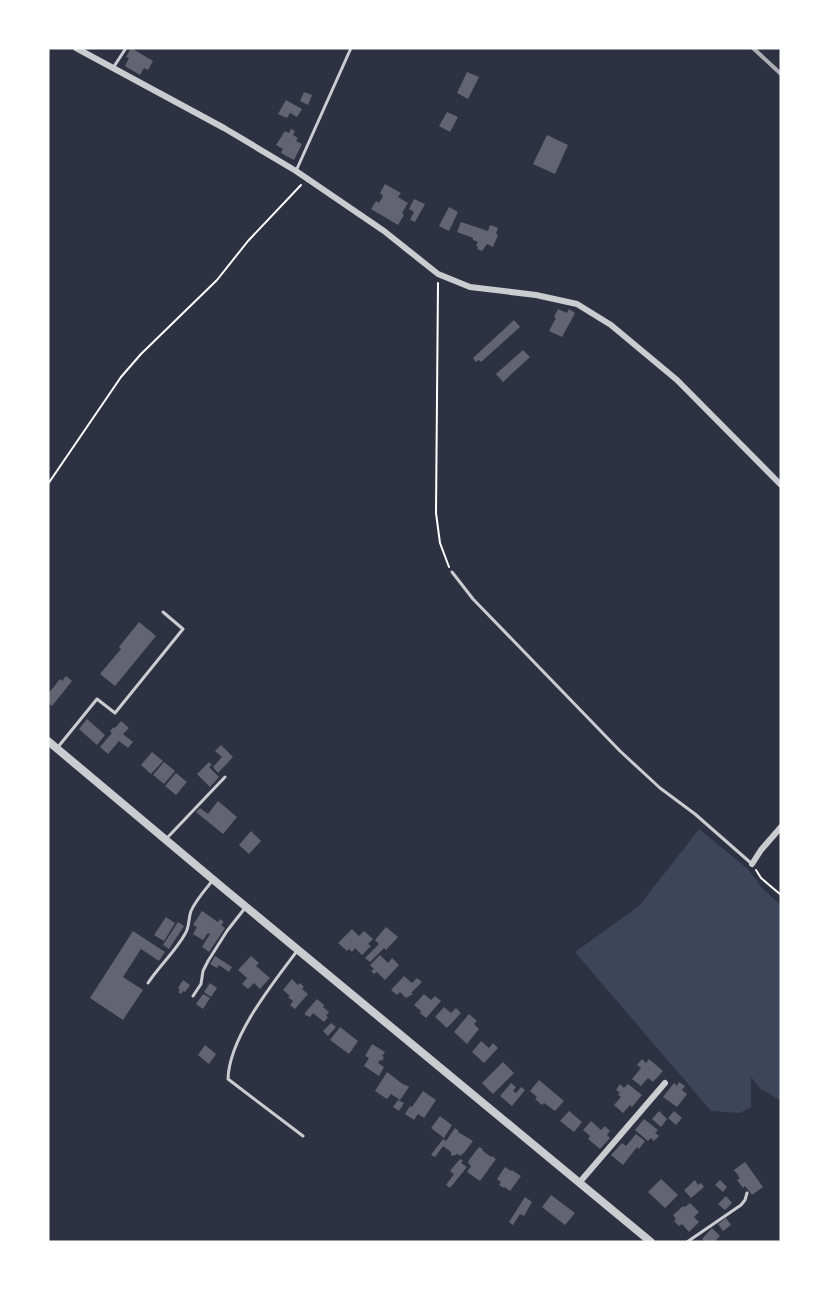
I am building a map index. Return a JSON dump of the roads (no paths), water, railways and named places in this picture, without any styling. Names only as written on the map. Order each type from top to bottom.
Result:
[{"type":"street","points":[[76,48],[224,128],[296,171],[384,231],[438,274],[470,287],[536,295],[577,304],[611,325],[677,380],[781,485]]},
{"type":"street","points":[[48,741],[651,1242]]},
{"type":"street","points":[[752,864],[781,827]]},
{"type":"street","points":[[579,1183],[665,1083]]},
{"type":"lane","points":[[113,68],[126,48]]},
{"type":"lane","points":[[296,171],[351,48]]},
{"type":"lane","points":[[452,572],[473,599],[620,751],[660,788],[695,814],[752,864]]},
{"type":"lane","points":[[57,749],[97,699],[115,713],[183,629],[163,612]]},
{"type":"lane","points":[[165,839],[225,777]]},
{"type":"lane","points":[[148,983],[183,938],[191,911],[213,880]]},
{"type":"lane","points":[[194,996],[201,984],[202,971],[227,931],[246,907]]},
{"type":"lane","points":[[298,950],[262,999],[238,1040],[228,1067],[228,1079],[303,1136]]},
{"type":"lane","points":[[687,1242],[741,1205],[747,1193]]},
{"type":"railway","points":[[753,48],[781,74]]}]
